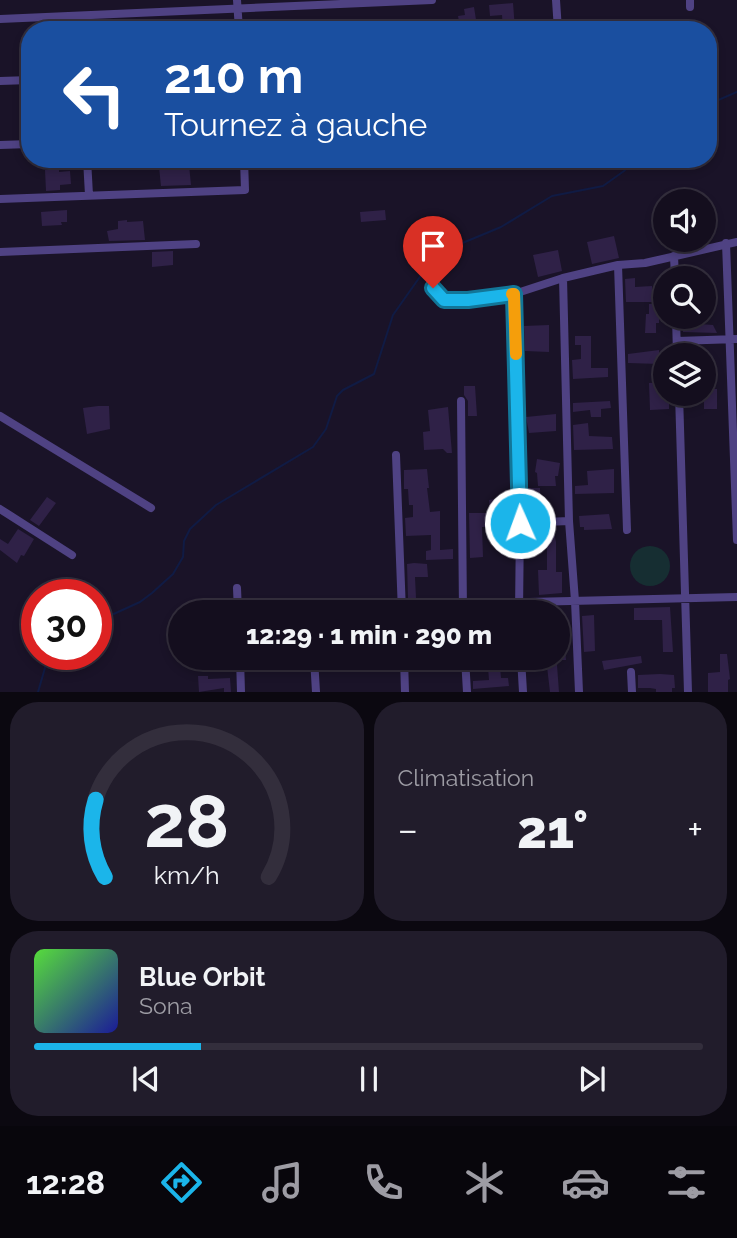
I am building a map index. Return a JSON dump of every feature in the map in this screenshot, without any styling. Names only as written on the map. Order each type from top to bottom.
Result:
[{"type":"street","points":[[0,19],[237,4],[432,0]]},
{"type":"street","points":[[556,0],[557,21]]},
{"type":"street","points":[[0,82],[21,81]]},
{"type":"street","points":[[0,145],[21,145]]},
{"type":"street","points":[[88,168],[89,195]]},
{"type":"street","points":[[0,199],[245,190],[244,168]]},
{"type":"street","points":[[433,288],[444,300],[514,294],[563,278],[618,265],[645,263],[737,242]]},
{"type":"street","points":[[726,243],[733,339],[737,540]]},
{"type":"street","points":[[0,252],[196,244]]},
{"type":"street","points":[[674,256],[674,266]]},
{"type":"street","points":[[618,265],[627,530]]},
{"type":"street","points":[[563,278],[569,521],[576,601],[579,692]]},
{"type":"street","points":[[514,294],[520,523],[519,600]]},
{"type":"street","points":[[676,329],[677,341],[733,339]]},
{"type":"street","points":[[461,401],[463,600]]},
{"type":"street","points":[[679,406],[688,692]]},
{"type":"street","points":[[0,416],[151,508]]},
{"type":"street","points":[[396,455],[402,600]]},
{"type":"street","points":[[0,509],[72,555]]},
{"type":"street","points":[[520,523],[569,521]]},
{"type":"street","points":[[237,588],[238,600]]},
{"type":"street","points":[[570,601],[737,597]]},
{"type":"street","points":[[240,670],[241,692]]},
{"type":"street","points":[[315,670],[316,692]]},
{"type":"street","points":[[404,670],[405,692]]},
{"type":"street","points":[[466,670],[467,692]]},
{"type":"street","points":[[522,670],[523,692]]},
{"type":"street","points":[[631,671],[632,692]]},
{"type":"green space","points":[[650,546],[658,547],[664,552],[669,558],[669,574],[664,580],[658,585],[650,586],[642,585],[636,580],[631,574],[630,566],[631,558],[636,552],[642,547]]},
{"type":"building","points":[[513,3],[514,21],[502,21],[502,15],[490,16],[489,5]]},
{"type":"building","points":[[474,7],[476,21],[459,21],[458,16],[465,15],[464,9]]},
{"type":"building","points":[[159,168],[189,168],[191,185],[161,186]]},
{"type":"building","points":[[59,169],[59,172],[70,171],[71,184],[60,185],[60,190],[46,191],[45,170]]},
{"type":"building","points":[[67,210],[67,222],[61,222],[62,225],[42,226],[41,212]]},
{"type":"building","points":[[385,210],[386,220],[361,222],[360,212]]},
{"type":"building","points":[[118,221],[143,221],[145,240],[109,241],[107,231],[118,229]]},
{"type":"building","points":[[614,236],[619,258],[592,264],[587,242]]},
{"type":"building","points":[[558,250],[562,271],[538,277],[533,255]]},
{"type":"building","points":[[173,251],[173,265],[152,267],[152,252]]},
{"type":"building","points":[[635,278],[635,287],[652,286],[653,302],[626,302],[625,279]]},
{"type":"building","points":[[649,304],[653,304],[653,329],[656,329],[656,333],[645,333],[646,314],[649,314]]},
{"type":"building","points":[[549,325],[549,352],[525,351],[524,326]]},
{"type":"building","points":[[683,329],[715,329],[717,333],[683,332]]},
{"type":"building","points":[[575,336],[591,336],[591,368],[608,368],[608,377],[573,379],[572,360],[581,359],[581,345],[575,345]]},
{"type":"building","points":[[653,351],[653,364],[628,363],[628,354]]},
{"type":"building","points":[[649,383],[653,383],[653,406],[669,406],[669,409],[650,410]]},
{"type":"building","points":[[464,386],[475,386],[477,416],[468,416]]},
{"type":"building","points":[[717,389],[717,409],[704,409],[704,406],[716,406]]},
{"type":"building","points":[[610,401],[611,408],[601,409],[601,417],[591,417],[590,410],[573,412],[573,403]]},
{"type":"building","points":[[109,406],[110,429],[87,434],[83,408]]},
{"type":"building","points":[[448,407],[452,453],[443,449],[424,450],[423,432],[430,431],[428,410]]},
{"type":"building","points":[[556,414],[556,431],[529,433],[526,417]]},
{"type":"building","points":[[588,423],[589,436],[612,437],[613,449],[574,450],[573,425]]},
{"type":"building","points":[[537,459],[560,463],[558,476],[555,476],[556,486],[538,486],[535,472]]},
{"type":"building","points":[[427,469],[430,512],[440,511],[440,550],[453,549],[453,559],[426,560],[426,551],[431,550],[431,535],[406,536],[405,518],[413,517],[413,505],[409,505],[408,489],[404,489],[404,470]]},
{"type":"building","points":[[614,469],[614,493],[575,494],[575,486],[588,485],[587,471]]},
{"type":"building","points":[[526,488],[540,488],[541,515],[528,516]]},
{"type":"building","points":[[47,497],[56,503],[39,526],[30,520]]},
{"type":"building","points":[[507,497],[507,531],[497,531],[497,527],[482,527],[483,557],[470,558],[469,513],[490,513],[489,500]]},
{"type":"building","points":[[609,514],[612,529],[584,530],[584,527],[580,527],[579,516]]},
{"type":"building","points":[[553,528],[556,572],[562,572],[562,593],[539,595],[538,570],[547,570],[547,539],[532,540],[531,532]]},
{"type":"building","points":[[18,529],[34,539],[17,563],[0,550],[0,539],[8,544]]},
{"type":"building","points":[[407,564],[427,564],[428,577],[415,577],[416,598],[408,598]]},
{"type":"building","points":[[670,607],[673,652],[663,652],[662,620],[634,620],[634,608]]},
{"type":"building","points":[[594,615],[595,651],[584,652],[582,616]]},
{"type":"building","points":[[720,654],[727,654],[730,679],[728,692],[708,692],[708,673],[720,672]]},
{"type":"building","points":[[641,656],[642,663],[604,670],[602,661]]},
{"type":"building","points":[[488,670],[500,670],[501,678],[508,678],[509,686],[473,689],[473,681],[489,680]]},
{"type":"building","points":[[547,670],[557,670],[559,692],[550,692]]},
{"type":"building","points":[[638,675],[674,675],[675,688],[672,688],[672,692],[638,688]]},
{"type":"building","points":[[198,676],[208,676],[208,679],[230,678],[231,692],[224,692],[224,688],[199,692]]},
{"type":"waterway","points":[[717,101],[737,92]]},
{"type":"waterway","points":[[112,615],[140,602],[173,574],[183,557],[184,541],[190,529],[216,505],[313,447],[326,429],[337,396],[374,374],[393,315],[424,271],[448,249],[501,227],[552,196],[603,186],[627,168]]},
{"type":"waterway","points":[[38,692],[44,670]]},
{"type":"slow traffic","points":[[512,294],[516,354]]},
{"type":"route","points":[[433,288],[444,300],[514,294],[520,523]]}]
